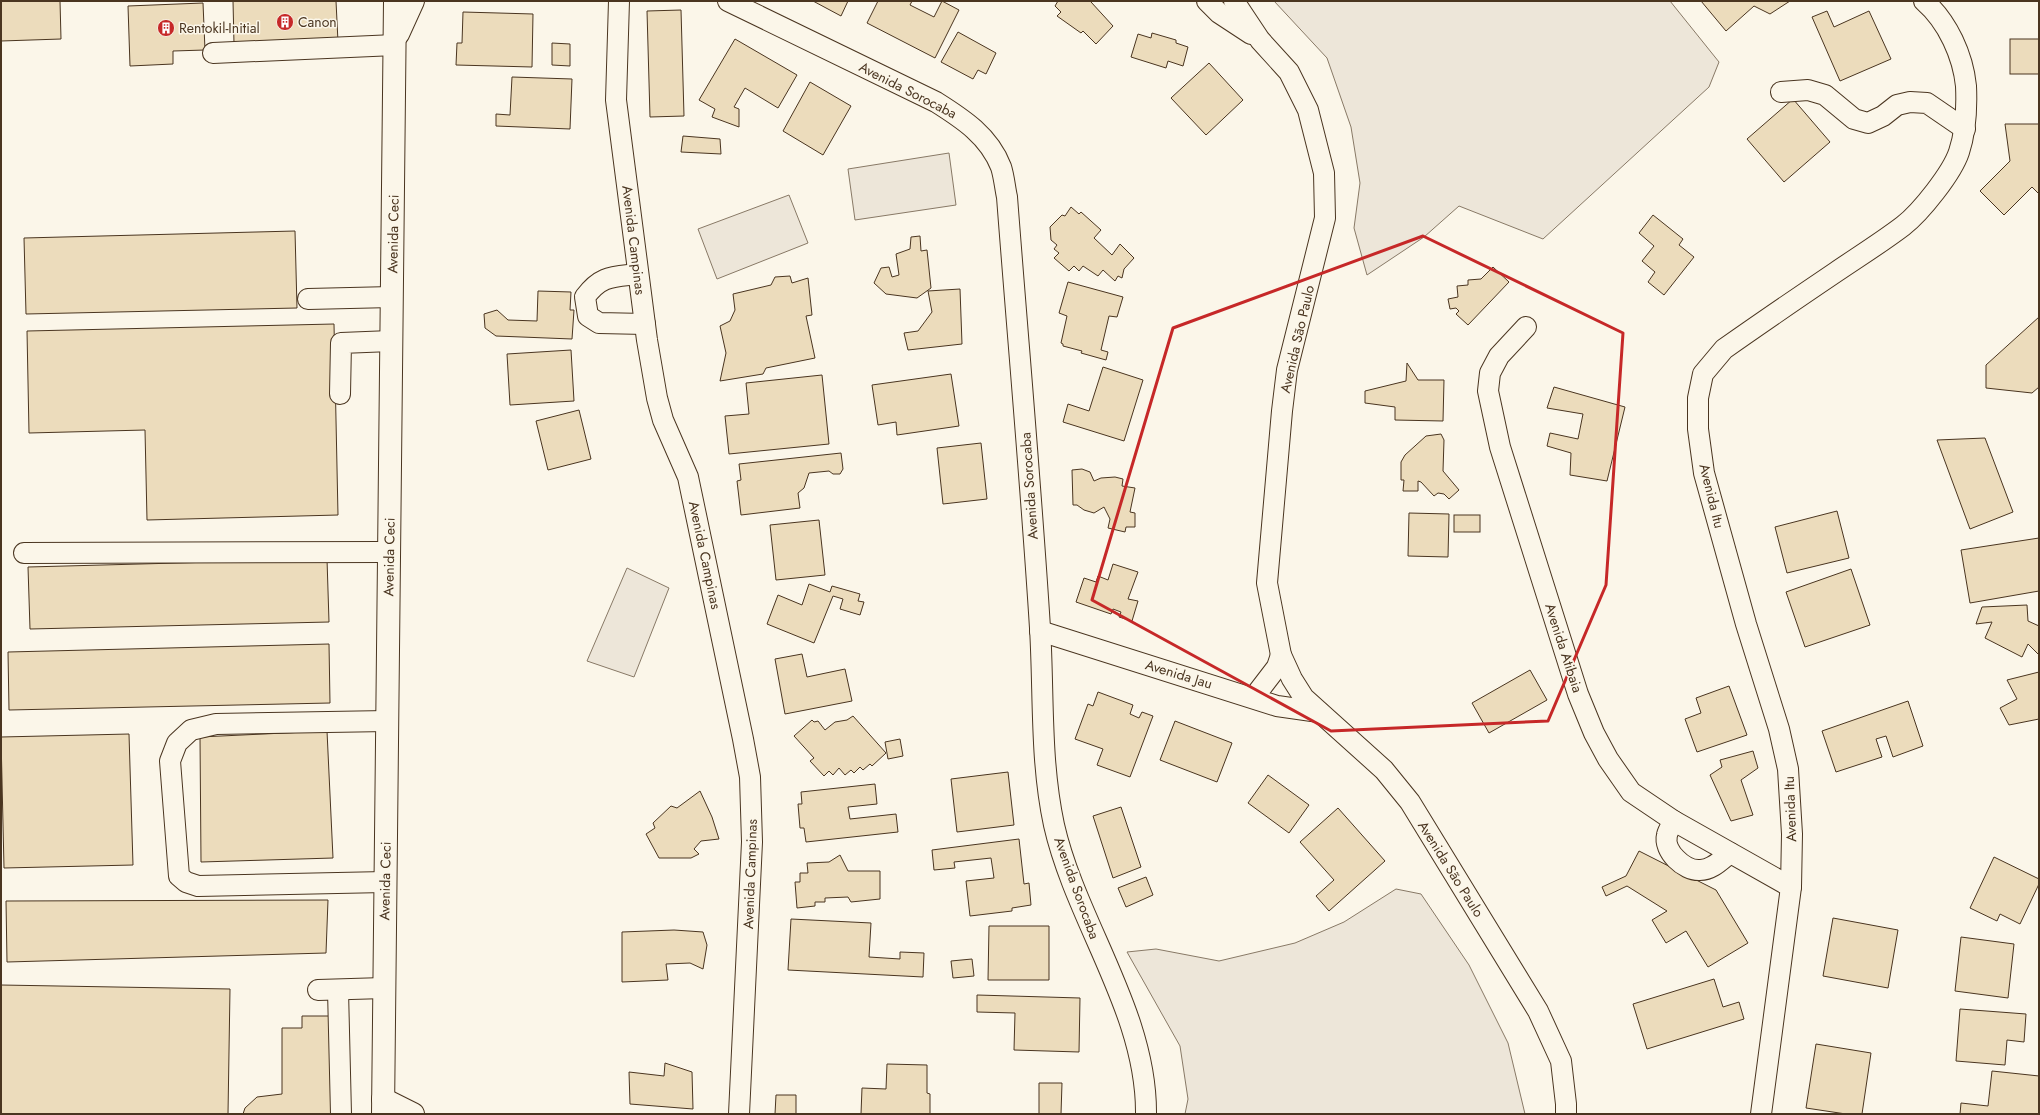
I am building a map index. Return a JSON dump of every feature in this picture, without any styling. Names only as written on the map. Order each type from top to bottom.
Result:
[{"type":"main road","name":"Avenida Ceci","points":[[383,1107],[395,1]]},
{"type":"main road","points":[[395,44],[413,1]]},
{"type":"main road","points":[[383,1107],[413,1114]]},
{"type":"street","name":"Avenida Campinas","points":[[619,1],[616,100],[638,274],[657,398],[663,420],[688,476],[750,778],[752,842],[740,1114]]},
{"type":"street","name":"Avenida Sorocaba","points":[[728,1],[936,102],[962,119],[986,140],[1001,167],[1007,197],[1040,631],[1045,773],[1054,825],[1063,859],[1123,1006],[1139,1054],[1146,1094],[1146,1114]]},
{"type":"street","name":"Avenida São Paulo","points":[[1207,1],[1219,12],[1260,40]]},
{"type":"street","name":"Avenida São Paulo","points":[[1234,1],[1260,40],[1289,72],[1308,110],[1324,173],[1325,218],[1287,370],[1281,418],[1267,582],[1282,655],[1292,679],[1304,698],[1384,770],[1410,802],[1538,1011],[1560,1061],[1566,1114]]},
{"type":"street","name":"Avenida Itu","points":[[1761,1114],[1791,887],[1792,834],[1788,769],[1779,729],[1746,624],[1704,473],[1698,429],[1698,398],[1703,374],[1724,349],[1905,225],[1934,196],[1959,153],[1965,129],[1966,96],[1964,66],[1957,48],[1943,25],[1931,7],[1924,1]]},
{"type":"street","points":[[213,53],[395,44]]},
{"type":"street","points":[[1781,92],[1808,90],[1825,95],[1854,119],[1868,123],[1883,116],[1897,105],[1910,102],[1927,103],[1965,129]]},
{"type":"street","points":[[638,274],[606,278],[594,285],[585,297],[588,316],[599,323],[645,324]]},
{"type":"street","points":[[308,299],[392,297]]},
{"type":"street","name":"Avenida Atibaia","points":[[1526,327],[1500,356],[1490,374],[1488,391],[1500,447],[1578,694],[1594,733],[1608,759],[1631,792],[1674,820],[1791,887]]},
{"type":"street","points":[[340,394],[341,343],[391,340]]},
{"type":"street","points":[[24,553],[389,552]]},
{"type":"street","name":"Avenida Jau","points":[[1040,631],[1254,697],[1277,706],[1319,712]]},
{"type":"street","points":[[1254,697],[1277,668],[1282,655]]},
{"type":"street","points":[[386,882],[198,886],[186,882],[179,876],[170,762],[177,743],[191,730],[216,724],[387,721]]},
{"type":"street","points":[[1674,820],[1667,834],[1667,843],[1672,854],[1681,863],[1699,870],[1710,868],[1730,853]]},
{"type":"street","points":[[318,990],[384,988]]},
{"type":"street","points":[[338,990],[341,1114]]},
{"type":"highlighted area","points":[[1423,236],[1623,333],[1606,585],[1548,721],[1331,731],[1092,600],[1173,328]]},
{"type":"shaded area","points":[[1274,1],[1670,1],[1719,62],[1709,87],[1543,239],[1459,206],[1424,237],[1367,275],[1354,228],[1360,183],[1351,127],[1327,58]]},
{"type":"shaded area","points":[[949,153],[956,205],[855,220],[848,169]]},
{"type":"shaded area","points":[[789,195],[808,243],[717,279],[698,229]]},
{"type":"shaded area","points":[[627,568],[669,588],[634,677],[587,661]]},
{"type":"shaded area","points":[[1396,889],[1421,894],[1469,965],[1508,1043],[1525,1114],[1185,1114],[1188,1099],[1180,1046],[1127,952],[1156,949],[1219,961],[1295,943],[1344,922]]},
{"type":"building","points":[[1,1],[60,1],[61,39],[1,41]]},
{"type":"building","name":"Canon","points":[[233,1],[336,1],[338,42],[234,44]]},
{"type":"building","points":[[813,1],[848,1],[841,16]]},
{"type":"building","points":[[878,1],[912,1],[910,5],[934,17],[942,1],[959,10],[935,58],[867,23]]},
{"type":"building","points":[[1058,1],[1092,1],[1091,2],[1113,26],[1096,44],[1083,31],[1081,33],[1057,16],[1061,12],[1055,6]]},
{"type":"building","points":[[1701,1],[1790,1],[1770,14],[1754,6],[1726,31]]},
{"type":"building","name":"Rentokil-Initial","points":[[203,3],[205,50],[173,51],[173,64],[130,66],[128,6]]},
{"type":"building","points":[[681,10],[684,116],[650,117],[647,11]]},
{"type":"building","points":[[1827,11],[1834,27],[1869,11],[1891,59],[1840,81],[1812,17]]},
{"type":"building","points":[[463,12],[533,14],[532,67],[456,65],[457,43],[462,43]]},
{"type":"building","points":[[958,32],[996,53],[986,74],[978,70],[973,79],[941,62]]},
{"type":"building","points":[[1152,33],[1176,40],[1176,43],[1188,47],[1183,66],[1168,61],[1166,68],[1131,57],[1138,34],[1151,38]]},
{"type":"building","points":[[735,39],[797,75],[778,108],[745,88],[734,107],[739,109],[739,127],[712,117],[715,109],[699,100]]},
{"type":"building","points":[[2010,39],[2039,39],[2039,74],[2010,74]]},
{"type":"building","points":[[552,43],[570,44],[570,66],[552,65]]},
{"type":"building","points":[[1209,63],[1243,100],[1206,135],[1171,98]]},
{"type":"building","points":[[512,77],[572,79],[570,129],[496,126],[496,114],[510,115]]},
{"type":"building","points":[[810,82],[851,106],[823,155],[783,131]]},
{"type":"building","points":[[1793,99],[1830,142],[1784,182],[1747,139]]},
{"type":"building","points":[[2005,124],[2039,124],[2039,194],[2032,187],[2004,215],[1980,191],[2010,161]]},
{"type":"building","points":[[683,136],[720,139],[721,154],[681,152]]},
{"type":"building","points":[[1071,207],[1079,214],[1081,212],[1101,230],[1094,238],[1112,255],[1120,244],[1134,258],[1124,269],[1122,278],[1118,276],[1115,281],[1103,270],[1098,276],[1083,266],[1079,271],[1074,266],[1069,271],[1054,258],[1059,253],[1054,249],[1057,245],[1051,240],[1050,227],[1062,215],[1065,216]]},
{"type":"building","points":[[1653,215],[1683,239],[1679,245],[1694,257],[1664,295],[1648,282],[1655,272],[1642,261],[1654,246],[1639,233]]},
{"type":"building","points":[[295,231],[297,308],[26,314],[24,238]]},
{"type":"building","points":[[920,236],[921,251],[927,250],[931,288],[917,298],[886,294],[874,283],[881,268],[889,267],[892,277],[899,275],[896,254],[910,249],[911,237]]},
{"type":"building","points":[[1493,267],[1509,282],[1468,325],[1456,314],[1459,311],[1456,308],[1450,309],[1448,299],[1458,297],[1457,286],[1468,285],[1468,280],[1481,279]]},
{"type":"building","points":[[790,276],[792,283],[808,278],[812,315],[806,316],[815,358],[766,368],[763,374],[720,381],[726,353],[720,326],[730,321],[735,310],[733,294],[771,285],[775,277]]},
{"type":"building","points":[[1068,282],[1123,297],[1117,317],[1109,316],[1101,350],[1108,352],[1106,360],[1081,353],[1082,351],[1063,346],[1061,343],[1067,316],[1059,313]]},
{"type":"building","points":[[960,289],[962,344],[908,350],[904,333],[918,331],[932,312],[928,291]]},
{"type":"building","points":[[538,291],[571,292],[570,310],[574,310],[572,339],[496,336],[485,328],[484,314],[497,310],[508,320],[537,321]]},
{"type":"building","points":[[2039,317],[2039,387],[2032,393],[1986,388],[1986,365]]},
{"type":"building","points":[[334,324],[338,515],[147,520],[145,430],[29,433],[27,331]]},
{"type":"building","points":[[571,350],[574,401],[510,405],[507,354]]},
{"type":"building","points":[[1407,363],[1418,380],[1444,380],[1443,421],[1395,420],[1395,407],[1365,403],[1365,391],[1406,381]]},
{"type":"building","points":[[1103,367],[1143,380],[1124,441],[1063,422],[1068,404],[1089,411]]},
{"type":"building","points":[[951,374],[959,426],[897,435],[896,422],[878,425],[872,385]]},
{"type":"building","points":[[822,375],[829,444],[729,454],[725,416],[749,414],[746,383]]},
{"type":"building","points":[[1554,387],[1625,407],[1607,481],[1570,475],[1571,453],[1547,446],[1550,433],[1578,439],[1583,414],[1547,408]]},
{"type":"building","points":[[579,410],[591,459],[548,470],[536,421]]},
{"type":"building","points":[[1441,434],[1444,440],[1443,471],[1459,490],[1449,499],[1444,494],[1438,493],[1434,496],[1421,482],[1418,481],[1418,491],[1403,491],[1404,480],[1401,480],[1401,462],[1405,455],[1426,436]]},
{"type":"building","points":[[1985,438],[2013,512],[1970,529],[1937,440]]},
{"type":"building","points":[[981,443],[987,499],[943,504],[937,448]]},
{"type":"building","points":[[841,453],[843,469],[840,474],[833,474],[829,471],[809,473],[804,488],[798,493],[800,508],[741,515],[737,481],[741,480],[739,464]]},
{"type":"building","points":[[1082,469],[1090,472],[1094,481],[1101,478],[1115,477],[1123,479],[1122,486],[1135,488],[1130,512],[1135,513],[1135,527],[1126,527],[1125,532],[1108,528],[1110,519],[1104,507],[1094,513],[1084,510],[1077,505],[1073,505],[1072,470]]},
{"type":"building","points":[[1837,511],[1849,558],[1787,573],[1775,527]]},
{"type":"building","points":[[1409,513],[1449,514],[1448,557],[1408,556]]},
{"type":"building","points":[[1454,515],[1480,515],[1480,532],[1454,532]]},
{"type":"building","points":[[819,520],[825,575],[776,580],[770,525]]},
{"type":"building","points":[[2039,538],[2039,591],[1970,603],[1961,550]]},
{"type":"building","points":[[327,559],[329,622],[30,629],[28,567]]},
{"type":"building","points":[[1113,564],[1138,572],[1128,599],[1138,601],[1132,621],[1119,617],[1121,612],[1113,609],[1111,614],[1076,602],[1084,578],[1096,582],[1098,576],[1108,580]]},
{"type":"building","points":[[1851,569],[1870,625],[1805,647],[1786,592]]},
{"type":"building","points":[[809,584],[830,592],[832,586],[860,594],[858,601],[864,602],[860,615],[840,609],[843,599],[833,596],[814,643],[767,624],[778,595],[802,605]]},
{"type":"building","points":[[2027,605],[2028,621],[2039,626],[2039,655],[2028,644],[2022,657],[1985,638],[1992,622],[1976,624],[1982,607]]},
{"type":"building","points":[[329,644],[330,703],[9,710],[8,652]]},
{"type":"building","points":[[802,654],[807,677],[845,669],[852,701],[785,714],[775,659]]},
{"type":"building","points":[[1530,670],[1547,700],[1489,733],[1472,703]]},
{"type":"building","points":[[2039,672],[2039,719],[2009,725],[2000,708],[2017,699],[2007,680]]},
{"type":"building","points":[[1729,686],[1747,735],[1697,752],[1685,719],[1701,713],[1696,698]]},
{"type":"building","points":[[1098,692],[1133,705],[1130,714],[1139,718],[1142,712],[1153,716],[1130,777],[1097,765],[1103,749],[1075,739],[1088,704],[1093,706]]},
{"type":"building","points":[[1908,701],[1923,746],[1893,757],[1886,736],[1876,739],[1882,757],[1836,772],[1822,731]]},
{"type":"building","points":[[853,716],[886,753],[872,766],[870,764],[863,770],[860,767],[854,773],[851,770],[845,775],[839,768],[833,775],[829,771],[824,776],[810,761],[814,758],[794,736],[812,720],[814,722],[818,721],[825,730],[835,722],[847,720]]},
{"type":"building","points":[[1175,721],[1232,743],[1217,782],[1160,760]]},
{"type":"building","points":[[327,731],[333,858],[201,862],[200,737]]},
{"type":"building","points":[[129,734],[133,865],[4,868],[1,737]]},
{"type":"building","points":[[900,739],[903,756],[888,759],[885,742]]},
{"type":"building","points":[[1753,751],[1758,768],[1741,780],[1753,815],[1731,821],[1710,775],[1722,767],[1720,760]]},
{"type":"building","points":[[1008,772],[1014,825],[957,832],[951,779]]},
{"type":"building","points":[[1268,775],[1309,805],[1289,833],[1248,803]]},
{"type":"building","points":[[875,784],[877,804],[848,807],[850,819],[896,814],[898,832],[806,842],[804,828],[800,828],[798,804],[802,804],[801,792]]},
{"type":"building","points":[[700,791],[712,817],[719,839],[701,841],[694,849],[699,854],[691,858],[659,858],[646,834],[655,828],[653,823],[671,806],[677,808]]},
{"type":"building","points":[[1121,807],[1141,867],[1113,878],[1093,816]]},
{"type":"building","points":[[1338,808],[1385,861],[1329,911],[1316,896],[1334,880],[1300,842]]},
{"type":"building","points":[[1019,839],[1024,884],[1029,883],[1031,905],[1012,908],[1012,911],[970,916],[966,881],[994,878],[991,858],[954,862],[955,868],[934,870],[932,850]]},
{"type":"building","points":[[1639,851],[1716,890],[1748,943],[1708,967],[1686,931],[1666,943],[1652,920],[1667,911],[1627,886],[1606,896],[1602,887],[1626,876]]},
{"type":"building","points":[[840,855],[848,871],[880,871],[880,899],[851,902],[848,897],[825,898],[825,902],[815,902],[815,906],[797,908],[795,882],[800,882],[800,873],[808,873],[807,863],[829,862]]},
{"type":"building","points":[[1994,857],[2039,879],[2039,884],[2020,924],[2000,914],[1997,921],[1970,908]]},
{"type":"building","points":[[1146,877],[1153,895],[1126,907],[1118,888]]},
{"type":"building","points":[[328,900],[326,953],[7,962],[6,901]]},
{"type":"building","points":[[1833,918],[1898,930],[1888,988],[1823,976]]},
{"type":"building","points":[[791,919],[871,923],[869,957],[900,959],[900,952],[924,953],[923,977],[788,970]]},
{"type":"building","points":[[989,926],[1049,926],[1049,980],[988,980]]},
{"type":"building","points":[[674,930],[703,932],[707,945],[703,969],[690,963],[666,964],[668,980],[622,982],[622,932]]},
{"type":"building","points":[[1961,937],[2014,944],[2008,998],[1955,991]]},
{"type":"building","points":[[972,959],[974,976],[953,978],[951,961]]},
{"type":"building","points":[[1714,979],[1723,1007],[1739,1002],[1744,1019],[1647,1049],[1633,1004]]},
{"type":"building","points":[[1,985],[230,989],[228,1114],[1,1114]]},
{"type":"building","points":[[977,995],[1080,998],[1079,1052],[1014,1050],[1015,1013],[977,1012]]},
{"type":"building","points":[[1960,1009],[2026,1014],[2024,1042],[2007,1040],[2005,1065],[1956,1061]]},
{"type":"building","points":[[302,1016],[332,1016],[331,1114],[243,1114],[245,1108],[257,1097],[282,1094],[282,1028],[302,1028]]},
{"type":"building","points":[[1816,1044],[1871,1053],[1862,1114],[1846,1114],[1806,1108]]},
{"type":"building","points":[[665,1063],[692,1072],[693,1109],[630,1104],[629,1072],[664,1076]]},
{"type":"building","points":[[887,1064],[927,1065],[927,1093],[930,1094],[930,1114],[861,1114],[862,1088],[886,1089]]},
{"type":"building","points":[[1992,1071],[2039,1076],[2039,1114],[1960,1114],[1961,1103],[1988,1106]]},
{"type":"building","points":[[1039,1083],[1062,1083],[1061,1114],[1039,1114]]},
{"type":"building","points":[[776,1095],[796,1095],[796,1114],[775,1114]]},
{"type":"place","name":"Canon","points":[[285,22]]},
{"type":"place","name":"Rentokil-Initial","points":[[166,28]]}]
